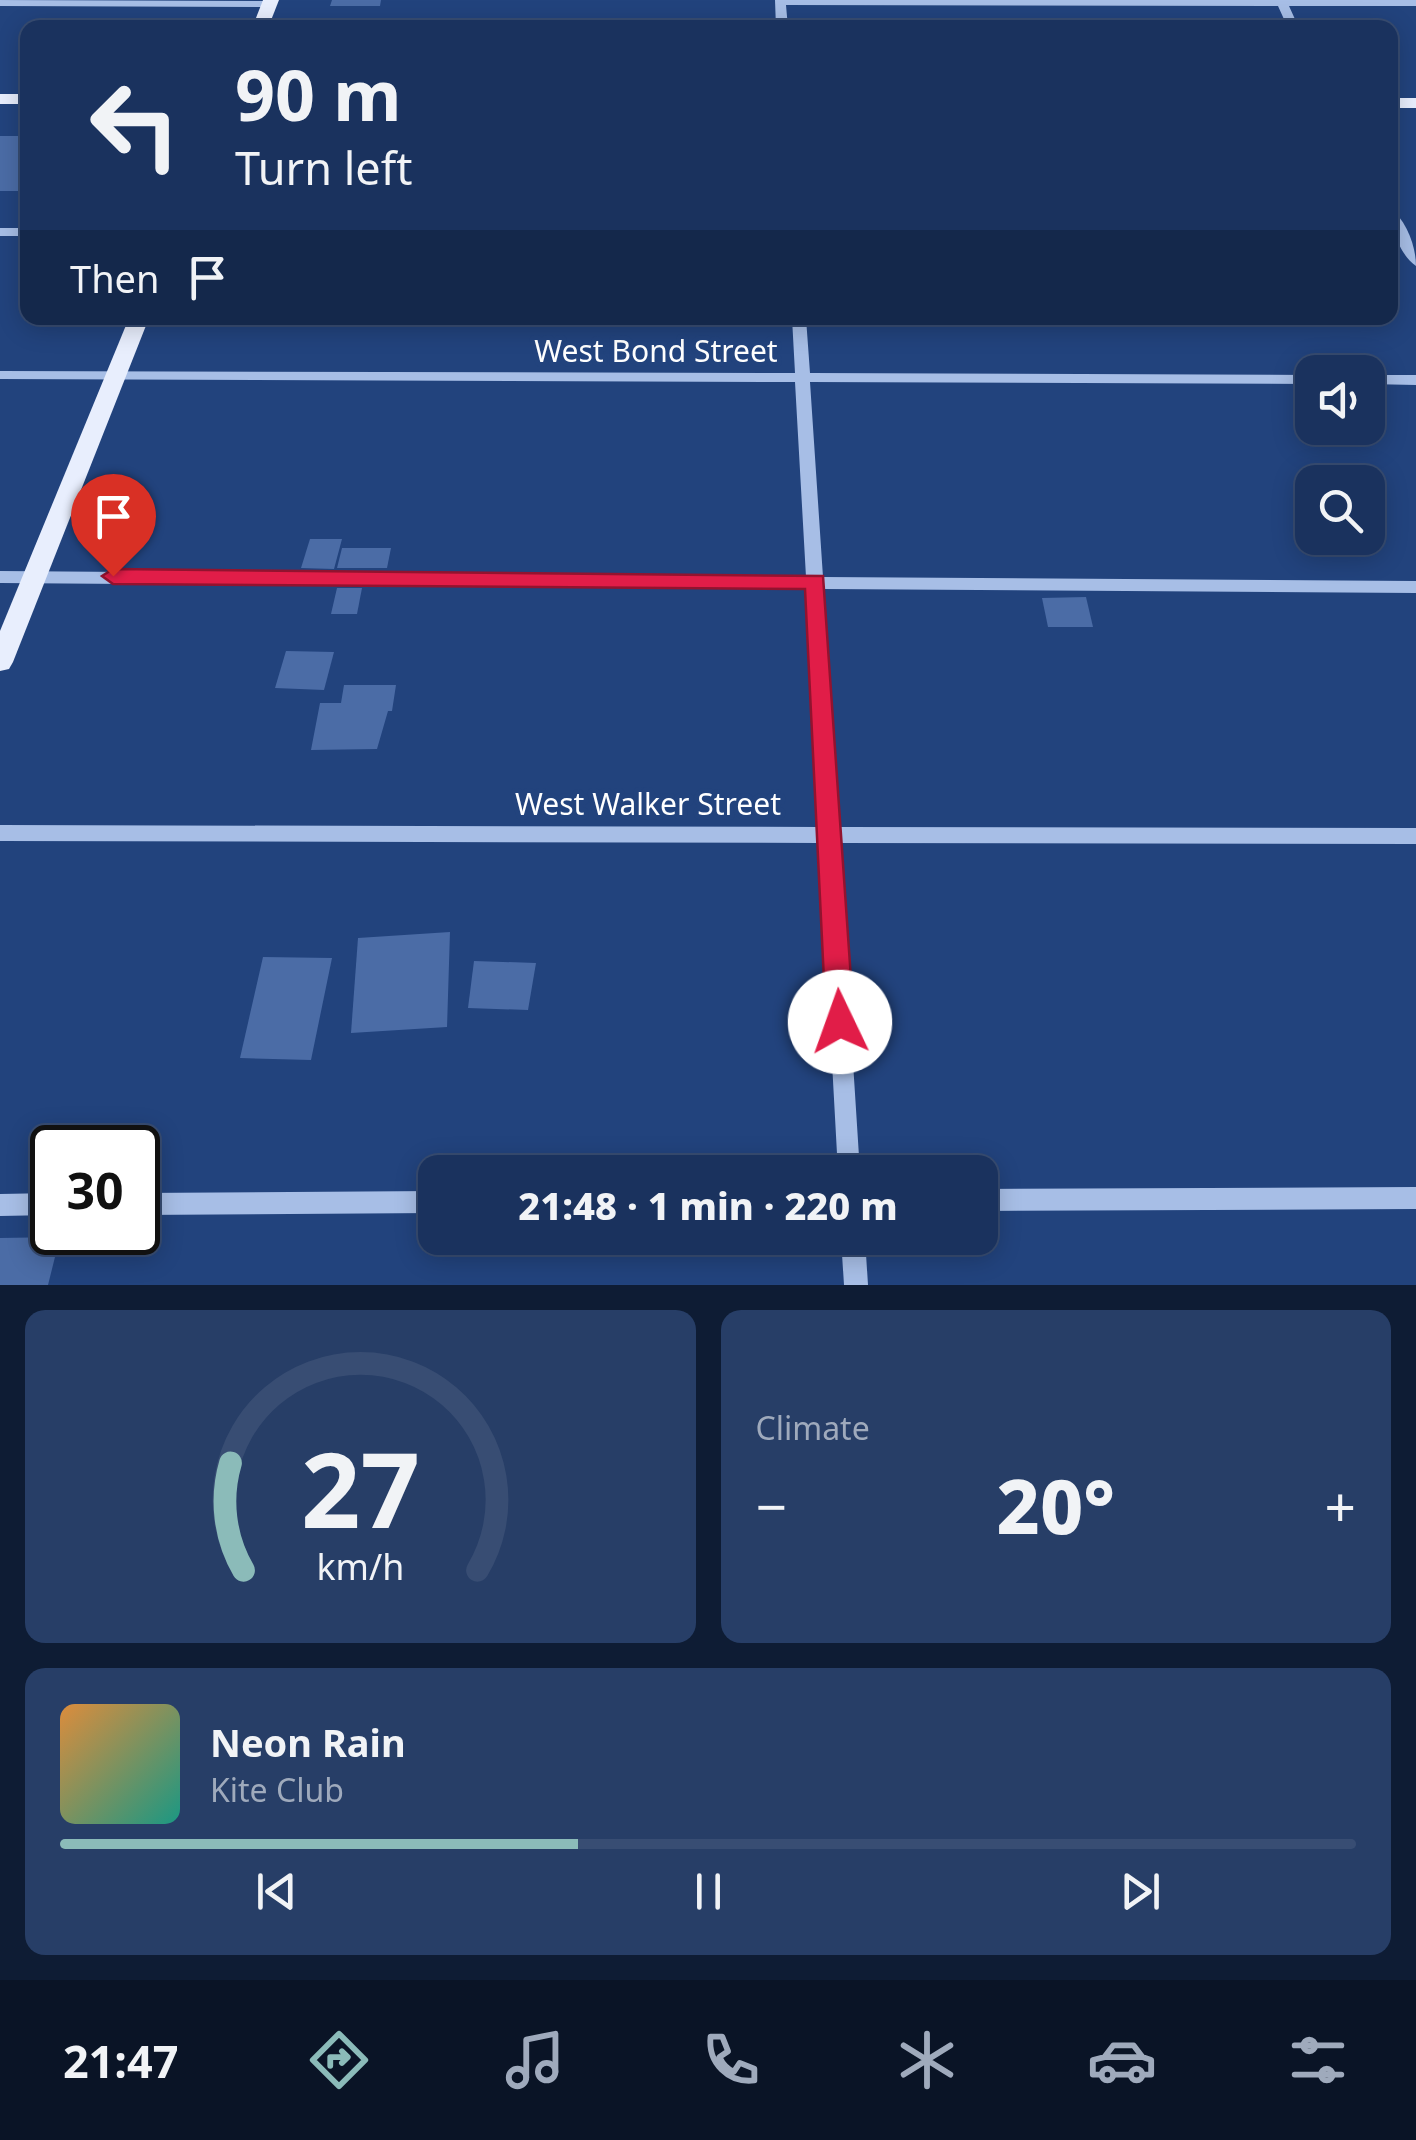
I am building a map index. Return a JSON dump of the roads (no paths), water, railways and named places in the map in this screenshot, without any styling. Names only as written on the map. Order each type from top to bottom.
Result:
[{"type":"main road","points":[[0,662],[136,325]]},
{"type":"street","points":[[780,1],[1416,3]]},
{"type":"street","points":[[0,3],[271,2]]},
{"type":"street","points":[[1403,236],[1416,262]]},
{"type":"street","points":[[799,325],[848,1155]]},
{"type":"street","name":"West Bond Street","points":[[0,375],[1295,380]]},
{"type":"street","points":[[1385,380],[1416,380]]},
{"type":"street","points":[[0,576],[1416,587]]},
{"type":"street","name":"West Walker Street","points":[[0,833],[1416,836]]},
{"type":"street","points":[[998,1200],[1416,1198]]},
{"type":"street","points":[[160,1204],[418,1202]]},
{"type":"street","points":[[0,1204],[30,1204]]},
{"type":"street","points":[[854,1255],[856,1285]]}]
